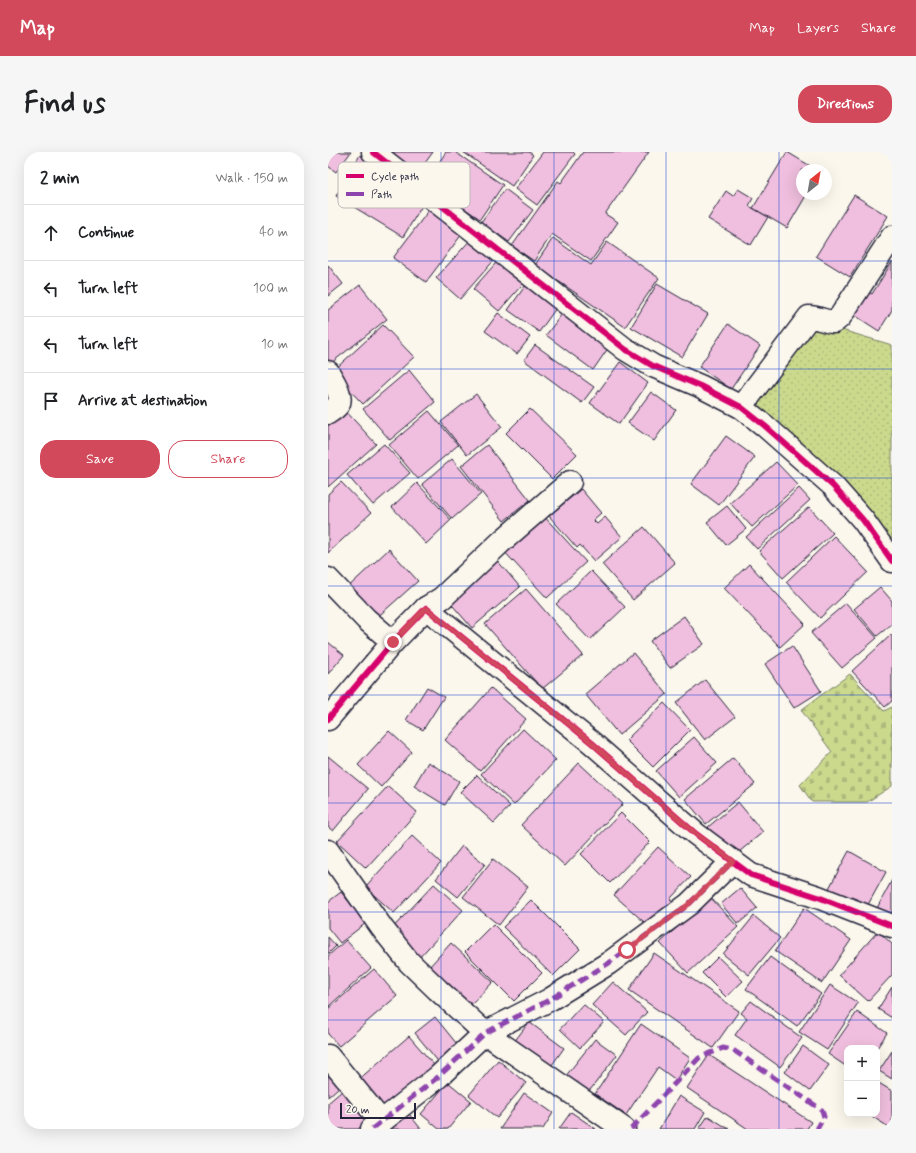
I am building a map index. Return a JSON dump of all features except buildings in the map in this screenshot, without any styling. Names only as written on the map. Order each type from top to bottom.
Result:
[{"type":"street","points":[[372,152],[385,162]]},
{"type":"street","points":[[444,208],[625,349],[653,366],[700,386],[741,407],[833,486],[863,520],[892,561]]},
{"type":"street","points":[[741,407],[809,317],[818,318],[829,322],[834,322],[840,317],[892,237]]},
{"type":"street","points":[[328,372],[336,387],[340,402],[338,406],[328,413]]},
{"type":"street","points":[[328,719],[393,642],[426,608],[442,598],[501,542],[570,482]]},
{"type":"street","points":[[328,579],[366,619],[393,642]]},
{"type":"street","points":[[426,608],[592,743],[696,834],[752,875],[824,899],[892,926]]},
{"type":"street","points":[[328,851],[382,928],[409,962],[485,1033],[624,1129]]},
{"type":"street","points":[[328,1056],[376,1125],[438,1077],[485,1033],[556,996],[609,963],[689,904],[733,861]]},
{"type":"green space","points":[[815,322],[892,345],[892,569],[846,512],[737,410]]},
{"type":"green space","points":[[850,674],[884,711],[892,707],[892,786],[867,802],[812,802],[800,785],[832,752],[801,710]]},
{"type":"marked path","points":[[372,1129],[438,1077],[485,1033],[549,1000],[609,963],[689,904],[733,861]]},
{"type":"marked path","points":[[631,1129],[699,1058],[723,1048],[733,1050],[822,1110],[824,1117],[817,1129]]},
{"type":"cycle path","points":[[373,152],[386,162]]},
{"type":"cycle path","points":[[445,208],[625,349],[653,366],[700,386],[741,407],[765,426],[833,486],[863,520],[892,561]]},
{"type":"cycle path","points":[[328,719],[393,642],[426,608],[592,743],[696,834],[751,875],[818,897],[892,926]]},
{"type":"route","points":[[393,642],[426,608],[517,684],[592,743],[696,834],[733,861],[689,904],[627,950]]}]
